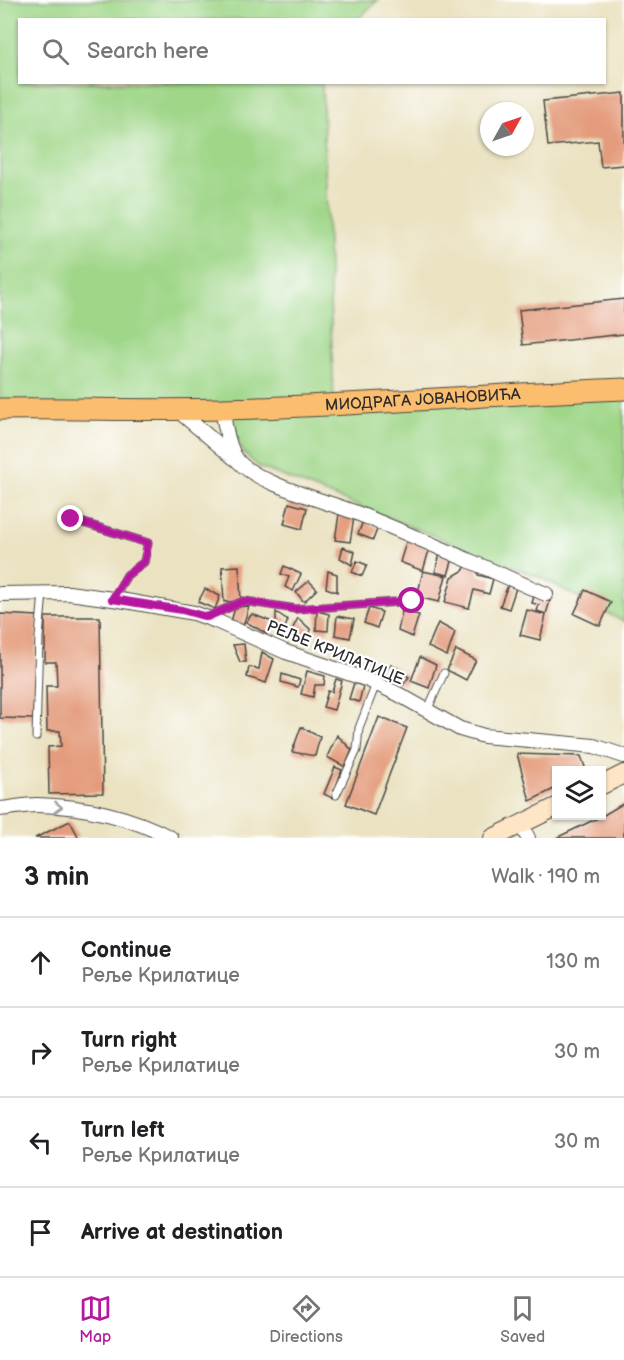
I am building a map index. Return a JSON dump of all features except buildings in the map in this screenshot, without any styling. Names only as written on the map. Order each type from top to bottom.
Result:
[{"type":"main road","name":"МИОДРАГА ЈОВАНОВИЋА","points":[[0,409],[222,409],[624,389]]},
{"type":"street","points":[[176,409],[255,474],[353,512],[546,594]]},
{"type":"street","points":[[222,409],[225,428],[236,459]]},
{"type":"street","name":"РЕЉЕ КРИЛАТИЦЕ","points":[[0,594],[69,593],[182,610],[207,617],[286,652],[376,684],[460,729],[484,736],[594,746],[624,756]]},
{"type":"street","points":[[606,783],[624,774]]},
{"type":"street","points":[[0,809],[36,805],[102,812],[131,820],[171,838]]},
{"type":"street","points":[[494,838],[525,831],[552,810]]},
{"type":"lane","points":[[71,519],[148,543],[144,562],[127,575],[112,599]]},
{"type":"lane","points":[[36,737],[39,637],[43,593]]},
{"type":"lane","name":"РЕЉЕ КРИЛАТИЦЕ","points":[[207,617],[244,601],[296,609],[412,601]]},
{"type":"lane","points":[[427,711],[444,673]]},
{"type":"lane","points":[[336,795],[357,750],[359,728],[376,684]]},
{"type":"green space","points":[[0,0],[378,0],[359,18],[18,18],[18,84],[322,84],[334,405],[624,389],[624,622],[544,579],[259,467],[244,453],[222,409],[0,409]]},
{"type":"route","points":[[71,519],[148,543],[144,562],[127,575],[112,599],[182,610],[207,617],[244,601],[296,609],[412,601]]}]
